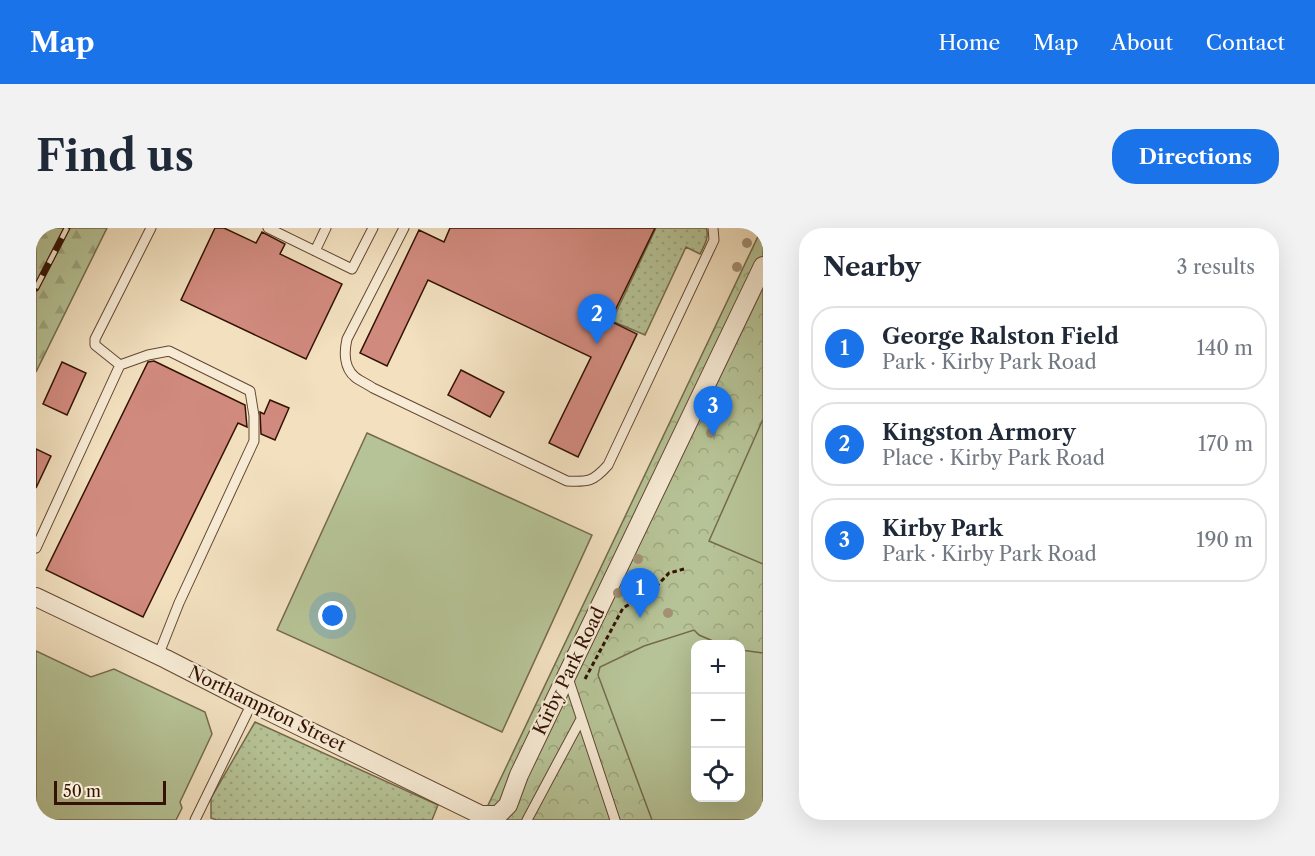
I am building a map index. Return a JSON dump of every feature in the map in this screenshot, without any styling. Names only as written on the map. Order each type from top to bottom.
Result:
[{"type":"street","name":"Kirby Park Road","points":[[497,818],[508,805],[519,775],[569,683],[763,266]]},
{"type":"street","name":"Northampton Street","points":[[36,597],[481,815],[497,818]]},
{"type":"lane","points":[[120,365],[96,345],[95,339],[151,228]]},
{"type":"lane","points":[[268,228],[352,269],[372,228]]},
{"type":"lane","points":[[315,251],[326,228]]},
{"type":"lane","points":[[404,228],[347,339],[344,352],[353,376],[373,388],[567,481],[585,482],[598,477],[608,465],[714,240],[713,228]]},
{"type":"lane","points":[[36,548],[120,365],[148,354],[169,351],[250,392],[254,416],[254,441],[179,603],[158,656]]},
{"type":"lane","points":[[569,683],[615,820]]},
{"type":"lane","points":[[195,820],[252,703]]},
{"type":"lane","points":[[528,820],[581,719]]},
{"type":"path","points":[[569,683],[580,688],[623,608],[651,592],[669,573],[684,569]]},
{"type":"green space","points":[[36,228],[107,228],[36,372]]},
{"type":"green space","points":[[656,228],[706,228],[707,234],[700,254],[686,247],[645,335],[612,321]]},
{"type":"green space","points":[[762,228],[763,228],[763,820],[481,820]]},
{"type":"green space","points":[[763,419],[763,564],[709,541]]},
{"type":"green space","points":[[367,433],[592,535],[502,732],[277,630]]},
{"type":"green space","points":[[694,630],[711,640],[691,640],[691,802],[745,802],[745,651],[763,653],[763,820],[652,820],[598,675],[600,667],[644,646]]},
{"type":"green space","points":[[36,651],[91,677],[114,669],[205,712],[212,734],[180,802],[182,808],[176,820],[36,820]]},
{"type":"green space","points":[[255,722],[438,805],[432,820],[217,820],[211,818],[211,798]]},
{"type":"building","points":[[215,228],[224,228],[256,243],[262,232],[285,244],[280,254],[342,284],[306,359],[181,300]]},
{"type":"building","points":[[450,228],[655,228],[610,321],[637,334],[578,457],[549,443],[591,357],[428,280],[387,366],[360,353],[419,230],[444,242]]},
{"type":"building","points":[[154,361],[245,405],[247,427],[238,423],[143,617],[46,570],[148,362]]},
{"type":"building","points":[[62,362],[86,373],[67,415],[43,404]]},
{"type":"building","points":[[461,370],[504,392],[490,417],[448,395]]},
{"type":"building","points":[[270,400],[289,408],[275,440],[261,434],[260,412],[264,414]]},
{"type":"building","points":[[36,449],[51,456],[36,488]]},
{"type":"railway","points":[[36,288],[67,228]]},
{"type":"place","name":"Kingston Armory","points":[[597,344]]},
{"type":"place","name":"Kirby Park","points":[[713,436]]},
{"type":"place","name":"George Ralston Field","points":[[640,618]]}]
